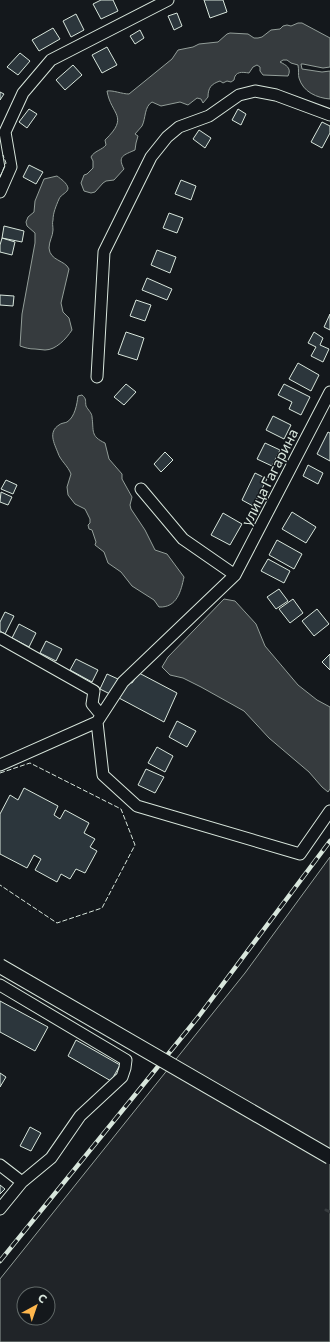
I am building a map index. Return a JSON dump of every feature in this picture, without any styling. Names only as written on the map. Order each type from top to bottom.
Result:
[{"type":"main road","points":[[0,966],[330,1157]]},
{"type":"street","points":[[0,192],[10,167],[3,131],[23,93],[51,60],[168,0]]},
{"type":"street","points":[[97,377],[104,252],[151,157],[167,137],[179,127],[209,116],[239,96],[255,91],[276,95],[330,115]]},
{"type":"street","name":"улица Гагарина","points":[[99,719],[123,682],[235,575],[330,392]]},
{"type":"street","points":[[141,490],[183,539],[235,575]]},
{"type":"street","points":[[0,638],[94,691],[92,704],[99,719],[103,775],[137,806],[300,854],[330,811]]},
{"type":"street","points":[[0,765],[99,719]]},
{"type":"street","points":[[0,985],[126,1060],[122,1077],[80,1116],[52,1158],[22,1182],[0,1209]]},
{"type":"street","points":[[0,1165],[22,1182]]},
{"type":"shaded area","points":[[302,23],[330,38],[330,67],[323,68],[301,64],[302,69],[322,72],[330,71],[330,99],[316,96],[307,91],[299,78],[298,65],[287,60],[283,60],[280,62],[289,69],[288,76],[263,75],[260,71],[260,67],[257,65],[253,67],[249,73],[241,72],[237,74],[231,82],[227,81],[223,83],[220,81],[214,84],[209,89],[208,97],[203,103],[201,99],[197,98],[188,105],[180,102],[161,106],[152,102],[146,110],[142,126],[135,134],[138,136],[135,150],[123,156],[121,161],[124,169],[114,180],[106,181],[95,192],[91,193],[84,191],[81,183],[84,175],[93,168],[93,161],[91,157],[94,153],[106,145],[105,140],[116,126],[118,120],[107,91],[129,94],[172,59],[178,50],[193,47],[199,44],[218,42],[230,33],[248,34],[254,38],[258,38],[262,37],[271,30],[280,29],[283,26],[291,26]]},
{"type":"shaded area","points":[[57,176],[68,188],[67,191],[60,197],[55,210],[53,232],[49,248],[52,256],[69,269],[61,303],[63,312],[69,318],[72,330],[64,340],[49,350],[29,349],[20,346],[22,314],[35,243],[35,233],[27,226],[26,222],[28,217],[34,212],[35,201],[44,179]]},
{"type":"shaded area","points":[[78,396],[84,396],[86,406],[92,416],[94,433],[97,438],[105,443],[109,459],[122,474],[122,479],[132,497],[130,505],[131,509],[145,530],[155,550],[167,554],[184,577],[180,593],[170,605],[159,607],[154,600],[132,586],[121,572],[108,563],[104,552],[95,545],[96,542],[92,530],[89,529],[88,525],[90,523],[90,519],[85,509],[75,504],[68,495],[67,487],[71,474],[59,456],[53,434],[56,428],[70,420],[75,410]]},
{"type":"shaded area","points":[[224,599],[235,601],[256,624],[265,646],[298,685],[317,700],[330,707],[330,789],[328,792],[309,772],[269,738],[244,711],[183,678],[170,675],[162,667],[168,657]]},
{"type":"shaded area","points":[[330,857],[330,1342],[0,1342],[0,1279],[245,973]]},
{"type":"building","points":[[101,0],[113,0],[118,11],[101,19],[93,4]]},
{"type":"building","points":[[204,0],[223,0],[227,12],[210,18]]},
{"type":"building","points":[[177,13],[182,26],[174,30],[168,16]]},
{"type":"building","points":[[76,14],[84,30],[71,37],[63,21]]},
{"type":"building","points":[[53,28],[60,39],[39,51],[32,40]]},
{"type":"building","points":[[140,30],[144,38],[135,44],[130,36]]},
{"type":"building","points":[[107,47],[117,65],[102,73],[92,55]]},
{"type":"building","points":[[20,53],[30,61],[18,75],[7,67]]},
{"type":"building","points":[[73,65],[82,75],[65,90],[56,80]]},
{"type":"building","points":[[0,92],[4,94],[0,100]]},
{"type":"building","points":[[29,109],[37,114],[27,128],[19,122]]},
{"type":"building","points":[[238,109],[246,114],[241,125],[232,120]]},
{"type":"building","points":[[322,122],[330,126],[330,133],[322,148],[311,142]]},
{"type":"building","points":[[199,130],[211,138],[205,148],[193,139]]},
{"type":"building","points":[[29,165],[43,172],[36,184],[23,177]]},
{"type":"building","points":[[181,180],[196,186],[191,200],[175,194]]},
{"type":"building","points":[[169,213],[183,218],[177,233],[163,228]]},
{"type":"building","points":[[4,226],[24,231],[22,242],[2,238]]},
{"type":"building","points":[[2,238],[15,242],[12,255],[0,252]]},
{"type":"building","points":[[157,250],[176,257],[170,273],[151,265]]},
{"type":"building","points":[[147,278],[172,289],[167,300],[142,290]]},
{"type":"building","points":[[0,295],[14,296],[13,306],[0,305]]},
{"type":"building","points":[[136,300],[151,305],[145,321],[130,316]]},
{"type":"building","points":[[330,314],[330,330],[324,327]]},
{"type":"building","points":[[126,332],[144,338],[137,360],[118,354]]},
{"type":"building","points":[[314,332],[323,338],[320,345],[329,349],[323,362],[311,356],[316,347],[308,343]]},
{"type":"building","points":[[298,363],[319,375],[311,391],[289,379]]},
{"type":"building","points":[[126,384],[136,392],[124,405],[114,397]]},
{"type":"building","points":[[284,384],[310,397],[301,415],[289,409],[292,402],[278,395]]},
{"type":"building","points":[[273,416],[291,425],[284,439],[266,430]]},
{"type":"building","points":[[328,432],[330,433],[330,461],[317,454]]},
{"type":"building","points":[[265,443],[280,450],[272,466],[257,459]]},
{"type":"building","points":[[165,452],[173,460],[161,472],[154,464]]},
{"type":"building","points":[[308,465],[323,473],[318,484],[303,476]]},
{"type":"building","points":[[255,473],[267,479],[253,506],[242,500]]},
{"type":"building","points":[[6,480],[17,485],[13,494],[1,489]]},
{"type":"building","points":[[1,492],[12,497],[8,505],[0,502]]},
{"type":"building","points":[[292,512],[316,527],[306,543],[282,529]]},
{"type":"building","points":[[223,513],[242,524],[230,545],[211,535]]},
{"type":"building","points":[[277,540],[302,554],[294,569],[269,555]]},
{"type":"building","points":[[268,559],[290,571],[284,583],[261,571]]},
{"type":"building","points":[[279,589],[288,601],[276,609],[267,597]]},
{"type":"building","points":[[293,599],[303,613],[290,623],[279,609]]},
{"type":"building","points":[[317,609],[329,624],[314,636],[302,621]]},
{"type":"building","points":[[5,612],[14,616],[5,634],[0,631],[0,622]]},
{"type":"building","points":[[19,624],[36,633],[29,647],[12,638]]},
{"type":"building","points":[[46,641],[62,649],[56,661],[40,653]]},
{"type":"building","points":[[330,654],[330,670],[322,662]]},
{"type":"building","points":[[76,659],[98,670],[92,682],[70,670]]},
{"type":"building","points":[[139,673],[177,693],[164,722],[119,698],[128,682],[132,683]]},
{"type":"building","points":[[107,674],[118,679],[110,694],[100,689]]},
{"type":"building","points":[[177,721],[196,731],[187,747],[169,737]]},
{"type":"building","points":[[157,747],[173,756],[165,772],[148,763]]},
{"type":"building","points":[[146,769],[164,777],[155,793],[138,785]]},
{"type":"building","points":[[24,788],[58,806],[54,815],[60,819],[65,810],[89,823],[84,833],[95,839],[90,847],[97,851],[85,873],[76,869],[70,879],[61,874],[57,882],[35,870],[41,859],[34,855],[27,868],[0,854],[0,814],[10,795],[18,800]]},
{"type":"building","points":[[0,1001],[48,1027],[35,1051],[0,1032]]},
{"type":"building","points":[[76,1040],[120,1065],[111,1081],[68,1056]]},
{"type":"building","points":[[0,1073],[6,1077],[0,1087]]},
{"type":"building","points":[[30,1127],[41,1133],[31,1151],[20,1146]]},
{"type":"building","points":[[0,1185],[5,1189],[0,1194]]},
{"type":"waterway","points":[[326,1210],[330,1212]]},
{"type":"railway","points":[[0,1261],[199,1016],[330,841]]},
{"type":"fence","points":[[0,177],[6,163],[3,155]]},
{"type":"fence","points":[[0,773],[30,763],[121,809],[135,845],[102,908],[57,923],[0,885]]}]
